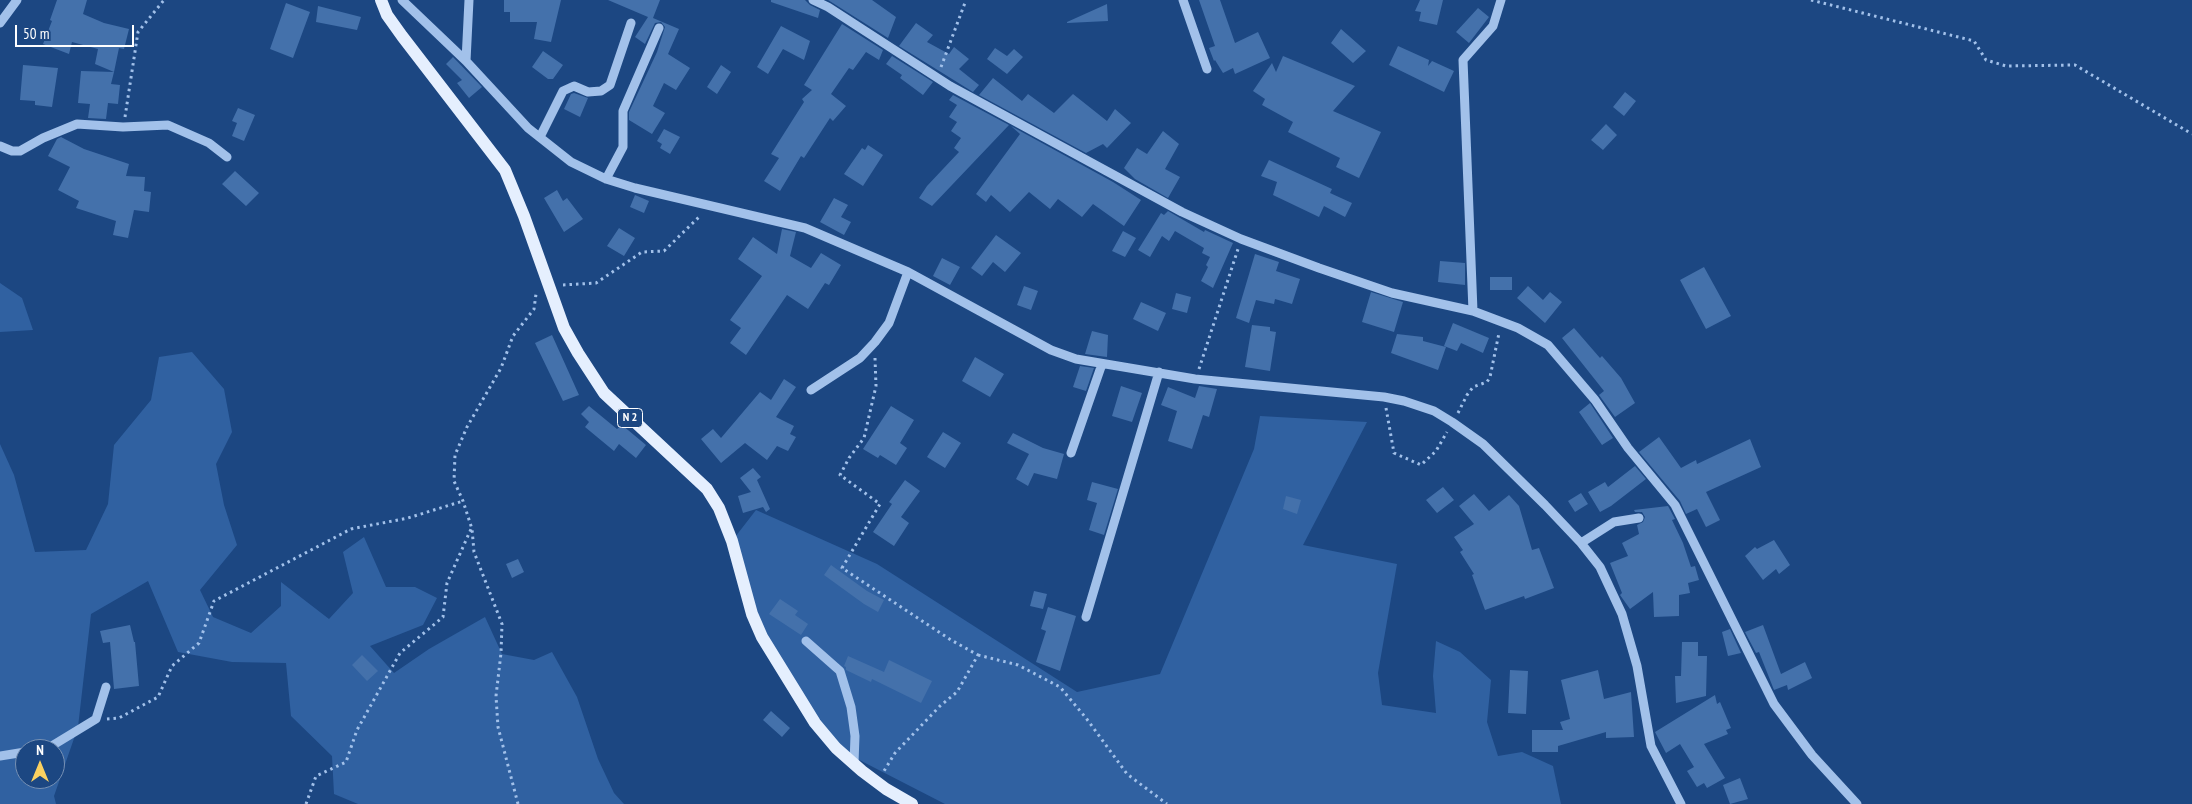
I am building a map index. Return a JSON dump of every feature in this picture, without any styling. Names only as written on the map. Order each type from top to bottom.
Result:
[{"type":"main road","name":"N 2","points":[[381,0],[387,15],[402,36],[505,170],[524,216],[564,328],[604,393],[707,490],[719,508],[732,541],[752,614],[762,637],[815,723],[836,748],[877,782],[912,804]]},
{"type":"street","points":[[0,23],[17,0]]},
{"type":"street","points":[[402,0],[466,61],[528,128],[571,162],[606,179],[635,188],[805,228],[908,272],[1052,350],[1102,364],[1195,379],[1384,397],[1404,401],[1434,411],[1452,422],[1483,444],[1581,543],[1600,567],[1622,614],[1637,666],[1651,746],[1681,804]]},
{"type":"street","points":[[466,61],[469,0]]},
{"type":"street","points":[[813,0],[828,7],[937,78],[1148,194],[1241,239],[1392,293],[1473,311],[1518,328],[1548,345],[1595,400],[1628,448],[1675,505],[1774,704],[1812,755],[1857,804]]},
{"type":"street","points":[[1183,0],[1207,69]]},
{"type":"street","points":[[1473,311],[1463,60],[1493,26],[1500,0]]},
{"type":"street","points":[[540,137],[563,91],[574,86],[588,92],[601,91],[610,85],[631,23]]},
{"type":"street","points":[[606,179],[623,147],[623,111],[659,28]]},
{"type":"street","points":[[0,146],[12,151],[20,151],[43,138],[78,124],[123,127],[168,125],[209,143],[227,158]]},
{"type":"street","points":[[811,390],[860,358],[875,342],[889,323],[908,272]]},
{"type":"street","points":[[1071,453],[1102,364]]},
{"type":"street","points":[[1086,617],[1159,372]]},
{"type":"street","points":[[1581,543],[1614,522],[1639,518]]},
{"type":"street","points":[[806,641],[840,671],[851,707],[855,736],[854,763]]},
{"type":"street","points":[[63,739],[96,719],[106,687]]},
{"type":"street","points":[[0,756],[15,754]]},
{"type":"path","points":[[123,127],[138,32],[164,0]]},
{"type":"path","points":[[937,78],[966,0]]},
{"type":"path","points":[[1811,0],[1974,41],[1986,60],[2006,66],[2075,65],[2192,134]]},
{"type":"path","points":[[550,286],[596,283],[642,252],[664,250],[711,206]]},
{"type":"path","points":[[1195,379],[1241,239]]},
{"type":"path","points":[[518,804],[498,727],[496,696],[502,624],[474,552],[472,529],[454,481],[455,455],[467,428],[501,368],[513,336],[534,309],[537,290]]},
{"type":"path","points":[[1384,397],[1394,453],[1420,466],[1436,451],[1467,394],[1473,387],[1487,382],[1490,377],[1499,343],[1499,321]]},
{"type":"path","points":[[875,342],[876,386],[864,438],[849,458],[840,476],[880,504],[842,568],[951,640],[978,655],[1018,665],[1060,687],[1086,718],[1127,774],[1168,804]]},
{"type":"path","points":[[96,719],[119,718],[158,697],[172,666],[199,644],[214,601],[351,529],[408,518],[463,501]]},
{"type":"path","points":[[306,804],[316,776],[346,762],[357,730],[400,654],[444,617],[447,582],[472,529]]},
{"type":"path","points":[[877,782],[895,753],[940,706],[957,692],[978,655]]},
{"type":"shaded area","points":[[0,283],[22,298],[33,330],[0,332]]},
{"type":"shaded area","points":[[192,352],[224,389],[232,432],[216,464],[224,505],[237,545],[200,590],[213,617],[251,633],[281,606],[281,582],[329,619],[353,593],[343,552],[364,537],[386,587],[415,587],[437,598],[423,625],[370,646],[394,673],[429,649],[485,617],[502,654],[534,660],[552,652],[577,697],[598,759],[614,793],[624,804],[358,804],[334,794],[332,756],[291,716],[286,663],[232,662],[178,652],[148,581],[91,614],[78,727],[65,764],[65,739],[15,739],[15,789],[56,789],[54,796],[56,804],[0,804],[0,444],[14,475],[35,552],[86,550],[108,504],[114,445],[151,400],[159,357]]},
{"type":"shaded area","points":[[1260,416],[1367,422],[1303,545],[1397,564],[1378,673],[1382,705],[1436,713],[1433,676],[1436,641],[1460,652],[1491,680],[1487,722],[1498,756],[1522,752],[1553,766],[1561,804],[945,804],[836,748],[762,637],[732,541],[756,510],[877,564],[1077,692],[1160,674],[1254,449]]},
{"type":"building","points":[[57,0],[87,0],[83,14],[104,23],[129,29],[124,49],[119,48],[114,72],[95,64],[98,49],[72,42],[69,54],[43,44],[52,21],[50,20]]},
{"type":"building","points":[[504,0],[561,0],[551,42],[534,39],[537,22],[510,22],[510,12],[504,12]]},
{"type":"building","points":[[608,0],[660,0],[653,18],[679,29],[668,54],[690,68],[676,90],[664,83],[653,106],[665,113],[652,134],[629,120],[629,112],[657,52],[665,27],[661,22],[655,23],[645,44],[635,37],[648,17]]},
{"type":"building","points":[[771,0],[805,0],[820,10],[818,18],[771,2]]},
{"type":"building","points":[[828,0],[872,0],[896,17],[888,38]]},
{"type":"building","points":[[1199,0],[1220,0],[1235,43],[1258,32],[1270,58],[1235,74],[1233,68],[1223,73],[1214,61],[1209,48],[1215,46]]},
{"type":"building","points":[[1420,0],[1443,0],[1437,25],[1419,21],[1421,12],[1415,11]]},
{"type":"building","points":[[286,3],[310,12],[293,58],[270,49]]},
{"type":"building","points":[[1107,4],[1108,21],[1067,23],[1067,22]]},
{"type":"building","points":[[318,6],[361,17],[357,30],[316,22]]},
{"type":"building","points":[[1478,8],[1489,17],[1469,43],[1456,32]]},
{"type":"building","points":[[916,23],[933,35],[927,42],[949,54],[954,47],[969,59],[959,69],[979,85],[973,92],[899,46]]},
{"type":"building","points":[[842,24],[883,50],[879,60],[866,52],[853,70],[849,68],[831,94],[846,106],[833,121],[830,118],[804,158],[801,156],[780,191],[764,181],[779,158],[771,154],[804,102],[802,99],[812,90],[804,85]]},
{"type":"building","points":[[781,26],[810,41],[804,60],[783,49],[768,74],[757,67]]},
{"type":"building","points":[[1341,29],[1366,51],[1353,63],[1331,43]]},
{"type":"building","points":[[1398,46],[1429,60],[1428,66],[1432,61],[1454,71],[1444,92],[1389,65]]},
{"type":"building","points":[[995,48],[1007,56],[1014,49],[1023,57],[1007,74],[987,59]]},
{"type":"building","points":[[543,51],[563,65],[553,79],[548,79],[532,67]]},
{"type":"building","points":[[892,56],[933,82],[923,95],[900,78],[902,75],[886,64]]},
{"type":"building","points":[[1283,56],[1355,86],[1333,111],[1381,132],[1359,178],[1336,167],[1340,158],[1288,132],[1293,122],[1262,105],[1265,99],[1253,91],[1272,63],[1276,72]]},
{"type":"building","points":[[453,57],[482,87],[469,98],[457,83],[462,80],[446,64]]},
{"type":"building","points":[[23,65],[58,68],[52,107],[35,105],[35,101],[20,100]]},
{"type":"building","points":[[721,65],[731,72],[717,94],[707,87]]},
{"type":"building","points":[[81,71],[114,72],[111,84],[120,85],[118,104],[108,103],[106,119],[88,118],[90,104],[78,103]]},
{"type":"building","points":[[993,78],[1022,101],[1028,94],[1054,113],[1073,94],[1107,121],[1115,109],[1131,123],[1107,148],[1103,144],[1086,153],[979,95]]},
{"type":"building","points":[[1625,92],[1636,101],[1624,116],[1613,107]]},
{"type":"building","points":[[574,93],[588,98],[580,117],[564,109],[571,94]]},
{"type":"building","points":[[953,95],[1009,125],[932,206],[919,198],[927,186],[959,152],[954,148],[961,138],[951,131],[957,122],[949,117],[957,105],[949,100]]},
{"type":"building","points":[[238,108],[255,115],[244,141],[232,136],[237,123],[232,121]]},
{"type":"building","points":[[1606,124],[1617,135],[1603,150],[1591,140]]},
{"type":"building","points":[[1011,126],[1113,182],[1141,200],[1124,226],[1093,204],[1082,217],[1058,199],[1050,209],[1029,192],[1010,212],[991,195],[986,202],[976,194],[1020,134]]},
{"type":"building","points":[[664,129],[680,137],[670,154],[660,148],[662,144],[657,141]]},
{"type":"building","points":[[1163,131],[1179,144],[1165,169],[1180,177],[1168,198],[1135,179],[1124,168],[1137,148],[1147,154]]},
{"type":"building","points":[[61,137],[84,149],[129,164],[126,176],[145,177],[144,191],[151,192],[149,212],[134,210],[128,238],[113,235],[116,221],[76,208],[79,201],[58,190],[70,167],[48,156],[57,139]]},
{"type":"building","points":[[868,145],[883,155],[863,186],[844,174],[862,148],[865,150]]},
{"type":"building","points":[[1269,160],[1332,189],[1330,193],[1352,203],[1345,217],[1324,206],[1319,217],[1273,195],[1277,182],[1261,176]]},
{"type":"building","points":[[235,171],[259,193],[246,206],[222,184]]},
{"type":"building","points":[[557,190],[563,201],[567,198],[583,219],[564,232],[544,198]]},
{"type":"building","points":[[635,195],[649,201],[644,213],[630,207]]},
{"type":"building","points":[[834,198],[848,205],[841,217],[851,222],[844,235],[820,222]]},
{"type":"building","points":[[1168,211],[1204,232],[1205,230],[1233,243],[1213,288],[1201,281],[1208,267],[1206,265],[1210,257],[1202,253],[1204,248],[1175,231],[1169,241],[1162,236],[1150,257],[1138,250],[1161,213],[1164,215]]},
{"type":"building","points":[[619,228],[635,238],[624,256],[607,246]]},
{"type":"building","points":[[782,229],[796,232],[790,256],[811,268],[821,253],[841,265],[829,285],[825,283],[808,309],[787,295],[746,355],[730,343],[741,328],[730,320],[762,276],[738,259],[753,237],[777,254]]},
{"type":"building","points":[[1123,231],[1136,238],[1125,257],[1112,251]]},
{"type":"building","points":[[996,235],[1021,253],[1005,272],[993,262],[982,276],[971,268]]},
{"type":"building","points":[[1255,254],[1279,262],[1276,271],[1300,279],[1292,304],[1275,299],[1274,304],[1256,300],[1249,323],[1236,318]]},
{"type":"building","points":[[942,258],[960,267],[950,285],[933,276]]},
{"type":"building","points":[[1440,261],[1465,263],[1465,285],[1438,282]]},
{"type":"building","points":[[1704,267],[1731,316],[1706,329],[1680,280]]},
{"type":"building","points":[[1490,277],[1512,277],[1512,290],[1490,290]]},
{"type":"building","points":[[1024,286],[1038,291],[1031,310],[1017,305]]},
{"type":"building","points":[[1528,286],[1543,300],[1550,292],[1562,302],[1545,323],[1517,298]]},
{"type":"building","points":[[1371,292],[1403,302],[1394,332],[1362,322]]},
{"type":"building","points":[[1176,293],[1191,297],[1187,313],[1172,309]]},
{"type":"building","points":[[1141,302],[1166,313],[1158,331],[1133,319]]},
{"type":"building","points":[[1453,323],[1489,338],[1483,353],[1461,343],[1457,351],[1444,346]]},
{"type":"building","points":[[1252,325],[1270,327],[1270,331],[1276,332],[1270,371],[1245,367]]},
{"type":"building","points":[[1574,328],[1600,358],[1602,356],[1621,378],[1635,403],[1615,417],[1599,395],[1604,391],[1562,338]]},
{"type":"building","points":[[1092,331],[1108,335],[1107,357],[1085,354]]},
{"type":"building","points":[[1397,334],[1423,337],[1423,341],[1446,347],[1438,370],[1391,353]]},
{"type":"building","points":[[552,335],[579,395],[563,401],[535,343]]},
{"type":"building","points":[[975,357],[1004,374],[990,397],[962,381]]},
{"type":"building","points":[[1080,366],[1094,368],[1086,391],[1073,387]]},
{"type":"building","points":[[784,379],[796,387],[776,417],[794,426],[790,434],[796,437],[788,451],[777,446],[767,460],[745,443],[721,463],[701,439],[713,429],[721,438],[760,392],[771,400]]},
{"type":"building","points":[[1121,386],[1142,393],[1132,422],[1112,416]]},
{"type":"building","points":[[1199,386],[1217,389],[1209,417],[1203,415],[1192,449],[1168,441],[1177,411],[1161,405],[1168,387],[1195,398]]},
{"type":"building","points":[[1590,403],[1613,438],[1602,445],[1579,412]]},
{"type":"building","points":[[589,406],[617,429],[622,425],[646,445],[636,458],[619,444],[614,451],[585,427],[589,422],[581,414]]},
{"type":"building","points":[[891,406],[914,420],[900,443],[907,448],[896,465],[880,455],[878,458],[863,449]]},
{"type":"building","points":[[943,432],[961,443],[945,468],[927,457]]},
{"type":"building","points":[[1013,433],[1043,448],[1064,454],[1057,479],[1034,473],[1028,486],[1016,479],[1029,454],[1007,443]]},
{"type":"building","points":[[1659,437],[1681,468],[1696,460],[1697,464],[1750,439],[1761,467],[1706,492],[1720,520],[1706,527],[1697,509],[1686,514],[1680,501],[1639,452]]},
{"type":"building","points":[[1635,466],[1646,479],[1611,506],[1600,512],[1588,492],[1605,482],[1608,487]]},
{"type":"building","points":[[753,468],[761,477],[757,480],[770,509],[766,512],[763,507],[743,513],[738,496],[751,492],[740,478]]},
{"type":"building","points":[[905,480],[920,491],[901,517],[909,523],[894,546],[873,532],[892,504],[889,502]]},
{"type":"building","points":[[1092,482],[1118,489],[1104,535],[1089,530],[1097,503],[1087,500]]},
{"type":"building","points":[[1443,487],[1454,500],[1437,513],[1426,500]]},
{"type":"building","points":[[1581,493],[1588,504],[1575,512],[1568,501]]},
{"type":"building","points":[[1474,494],[1489,511],[1509,495],[1519,506],[1532,550],[1539,548],[1554,588],[1525,599],[1524,596],[1485,610],[1472,575],[1474,574],[1460,552],[1463,550],[1454,537],[1474,524],[1459,506]]},
{"type":"building","points":[[1286,496],[1301,500],[1297,514],[1283,509]]},
{"type":"building","points":[[1668,506],[1675,519],[1672,520],[1683,543],[1691,567],[1695,566],[1699,580],[1688,583],[1690,593],[1679,595],[1679,616],[1654,617],[1653,592],[1630,609],[1620,595],[1622,593],[1610,563],[1628,556],[1622,543],[1639,534],[1637,525],[1643,522],[1645,517],[1642,512],[1635,512],[1634,510]]},
{"type":"building","points":[[1774,540],[1790,565],[1779,574],[1776,569],[1763,580],[1745,556],[1755,547],[1757,549]]},
{"type":"building","points":[[518,559],[524,572],[512,578],[506,564]]},
{"type":"building","points":[[831,565],[867,591],[884,600],[878,612],[824,575]]},
{"type":"building","points":[[1034,591],[1047,594],[1043,609],[1030,606]]},
{"type":"building","points":[[780,599],[798,611],[795,615],[808,624],[801,635],[769,614]]},
{"type":"building","points":[[1048,607],[1076,616],[1060,671],[1036,662],[1046,631],[1041,629]]},
{"type":"building","points":[[130,625],[135,642],[139,686],[114,689],[110,642],[103,643],[100,631]]},
{"type":"building","points":[[1763,625],[1781,674],[1805,662],[1812,678],[1788,690],[1787,685],[1774,690],[1759,652],[1756,653],[1745,632]]},
{"type":"building","points":[[1730,629],[1741,653],[1728,656],[1722,632]]},
{"type":"building","points":[[1682,642],[1698,642],[1698,656],[1707,656],[1706,696],[1676,703],[1675,676],[1681,676]]},
{"type":"building","points":[[362,655],[378,671],[367,681],[352,665]]},
{"type":"building","points":[[848,656],[884,672],[889,660],[932,681],[921,703],[872,679],[871,682],[846,670],[844,666]]},
{"type":"building","points":[[1510,670],[1528,671],[1526,714],[1508,713]]},
{"type":"building","points":[[1598,670],[1604,699],[1631,692],[1634,737],[1606,738],[1606,732],[1558,746],[1558,752],[1532,752],[1532,730],[1563,730],[1560,722],[1570,719],[1561,680]]},
{"type":"building","points":[[1715,695],[1717,704],[1720,702],[1731,728],[1726,730],[1728,734],[1704,744],[1725,778],[1707,788],[1704,783],[1697,787],[1687,771],[1694,767],[1680,744],[1666,753],[1655,732]]},
{"type":"building","points":[[771,711],[790,728],[782,737],[763,720]]},
{"type":"building","points":[[1740,778],[1748,799],[1730,804],[1723,785]]}]
